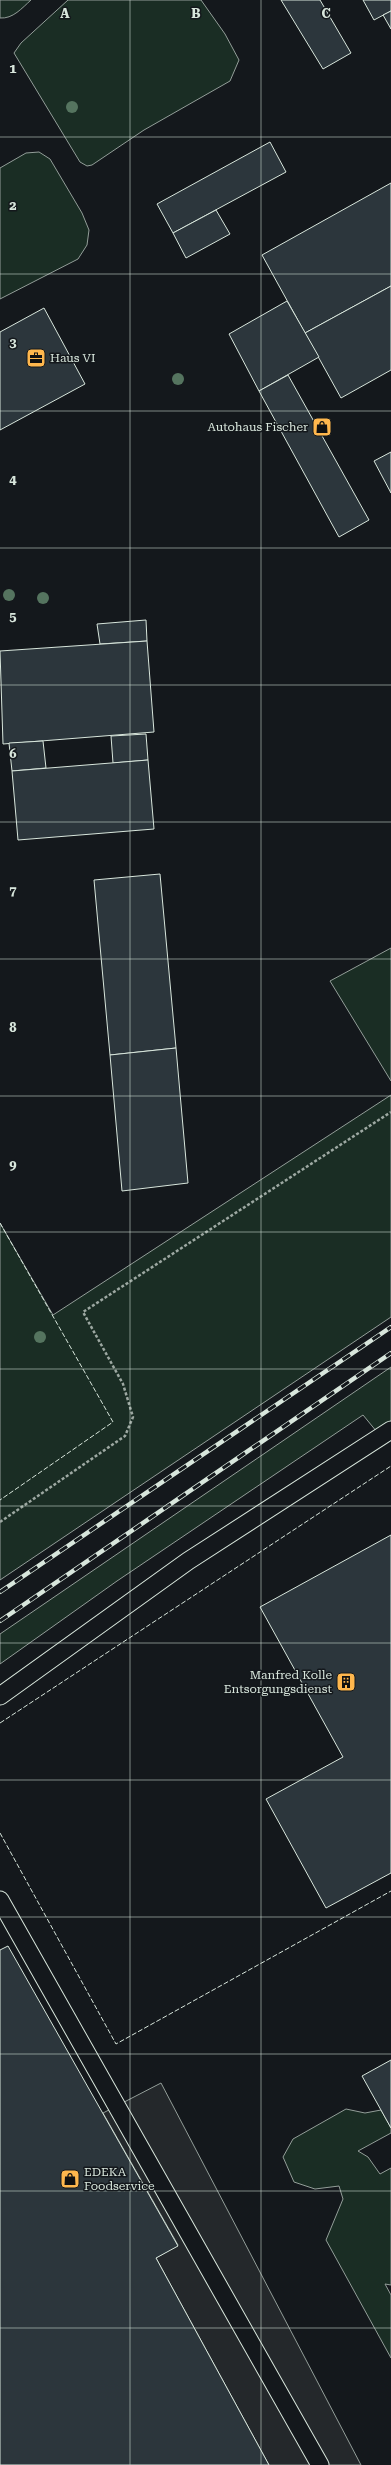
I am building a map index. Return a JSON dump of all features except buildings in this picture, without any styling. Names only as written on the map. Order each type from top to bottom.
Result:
[{"type":"lane","points":[[0,1696],[188,1561],[391,1430]]},
{"type":"lane","points":[[0,1900],[320,2465]]},
{"type":"path","points":[[0,1522],[125,1436],[133,1417],[123,1384],[83,1312],[391,1112]]},
{"type":"green space","points":[[0,0],[31,0],[13,15],[0,18]]},
{"type":"green space","points":[[68,0],[201,0],[225,34],[239,60],[230,81],[144,130],[92,165],[87,166],[80,162],[14,53],[21,43]]},
{"type":"green space","points":[[39,152],[50,159],[82,213],[89,230],[87,245],[78,259],[0,299],[0,168],[26,153]]},
{"type":"green space","points":[[391,948],[391,1081],[330,981]]},
{"type":"green space","points":[[391,1095],[391,1317],[0,1580],[0,1223],[53,1315]]},
{"type":"green space","points":[[391,1367],[391,1423],[377,1432],[363,1415],[117,1581],[0,1664],[0,1634]]},
{"type":"green space","points":[[346,2109],[365,2113],[381,2110],[391,2128],[391,2133],[358,2151],[368,2157],[380,2174],[391,2168],[391,2285],[385,2284],[391,2295],[391,2358],[326,2240],[343,2199],[339,2186],[315,2189],[294,2182],[283,2157],[293,2139]]},
{"type":"shaded area","points":[[161,2083],[361,2465],[269,2465],[156,2258],[178,2245],[103,2113]]},
{"type":"railway","points":[[0,1592],[391,1327]]},
{"type":"railway","points":[[0,1621],[391,1353]]},
{"type":"fence","points":[[0,1223],[113,1422],[0,1500]]},
{"type":"fence","points":[[0,1723],[391,1466]]},
{"type":"fence","points":[[0,1833],[116,2044],[391,1891]]},
{"type":"place","name":"Haus VI","points":[[36,358]]},
{"type":"place","name":"Autohaus Fischer","points":[[322,427]]},
{"type":"place","name":"Manfred Kolle Entsorgungsdienst","points":[[346,1682]]},
{"type":"place","name":"EDEKA Foodservice","points":[[70,2179]]}]
